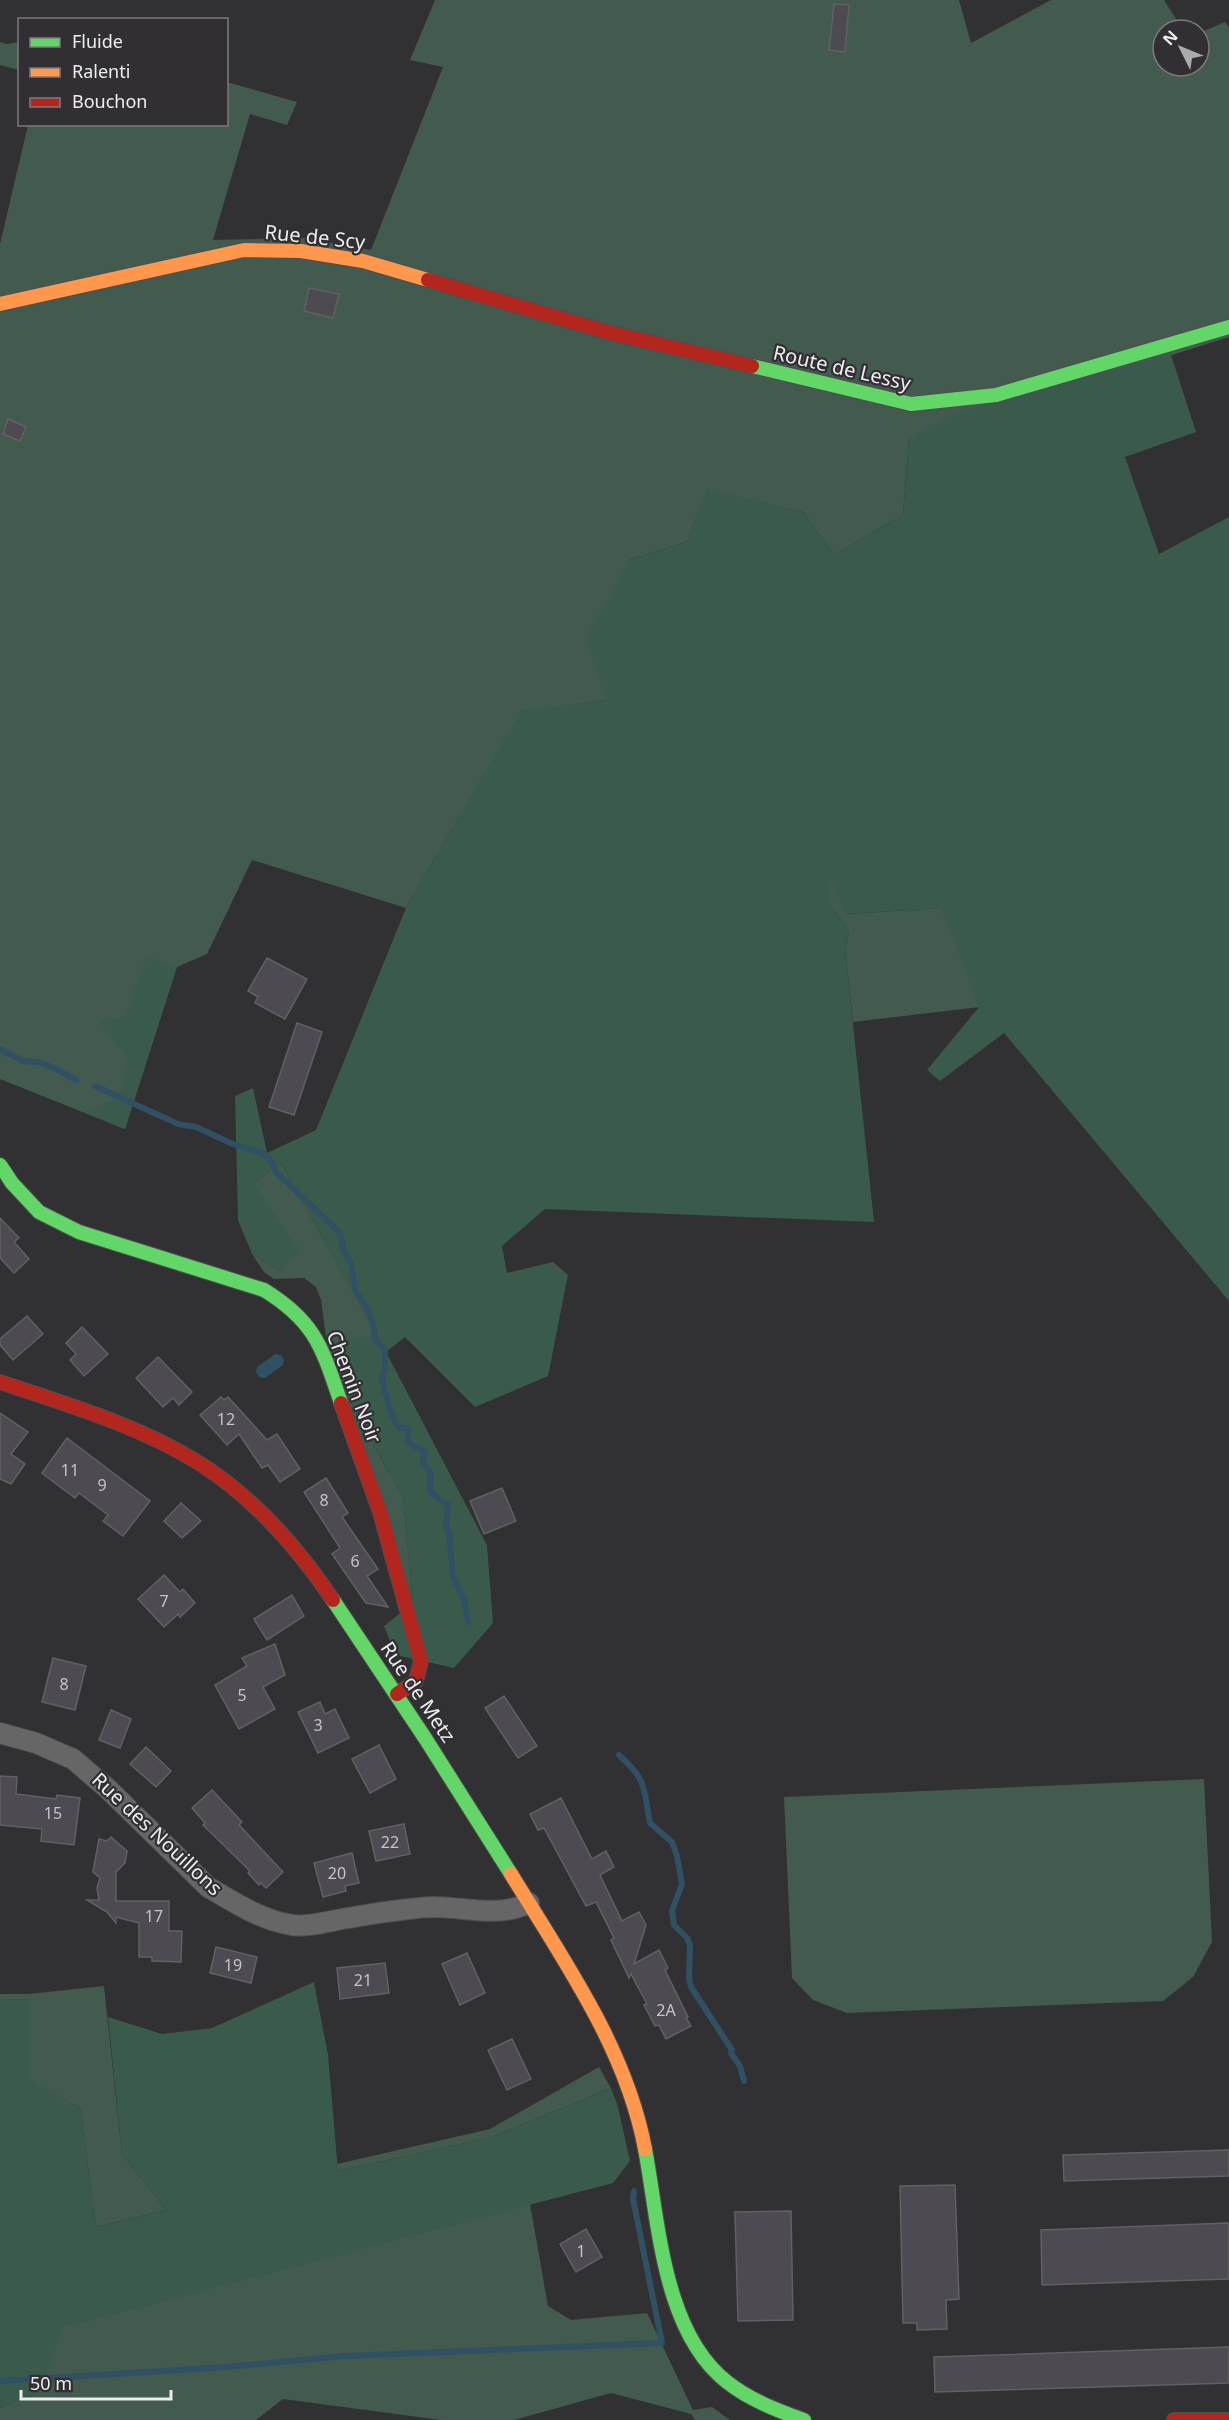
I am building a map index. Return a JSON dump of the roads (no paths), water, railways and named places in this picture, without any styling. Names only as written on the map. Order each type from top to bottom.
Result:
[{"type":"street","name":"Rue de Scy","points":[[0,304],[244,250],[302,251],[363,261],[586,326]]},
{"type":"street","name":"Route de Lessy","points":[[586,326],[911,404],[996,395],[1229,327]]},
{"type":"street","name":"Chemin Noir","points":[[0,1165],[12,1183],[39,1212],[79,1232],[264,1290],[288,1305],[308,1326],[323,1351],[380,1512],[421,1661],[416,1681],[397,1694]]},
{"type":"street","name":"Rue de Metz","points":[[0,1382],[70,1406],[150,1438],[192,1460],[223,1480],[268,1520],[307,1564],[456,1783],[601,2025],[632,2095],[640,2124],[669,2281],[677,2312],[692,2341],[711,2367],[735,2389],[762,2405],[804,2420]]},
{"type":"street","name":"Rue des Nouillons","points":[[0,1733],[36,1743],[73,1759],[108,1789],[208,1887],[225,1898],[270,1918],[292,1925],[313,1924],[399,1909],[436,1907],[498,1911],[517,1909],[529,1903]]},
{"type":"street","points":[[1174,2420],[1229,2420]]},
{"type":"water","points":[[275,1354],[281,1355],[284,1360],[283,1365],[265,1378],[259,1377],[256,1372],[257,1367]]},
{"type":"waterway","points":[[0,1049],[23,1061],[39,1062],[76,1080]]},
{"type":"waterway","points":[[95,1086],[178,1124],[196,1127],[233,1144],[263,1153],[272,1162],[276,1172],[340,1233],[344,1251],[351,1264],[356,1291],[368,1310],[375,1339],[385,1350],[385,1370],[382,1377],[394,1420],[400,1428],[407,1428],[409,1443],[425,1452],[423,1463],[431,1473],[430,1490],[448,1505],[446,1527],[449,1533],[453,1576],[464,1600],[468,1622]]},
{"type":"waterway","points":[[619,1755],[640,1779],[650,1823],[672,1842],[682,1884],[672,1911],[674,1925],[687,1938],[690,1945],[691,1987],[732,2050],[731,2053],[740,2066],[744,2081]]},
{"type":"waterway","points":[[0,2381],[227,2367],[345,2356],[662,2343],[633,2199],[634,2191]]}]
